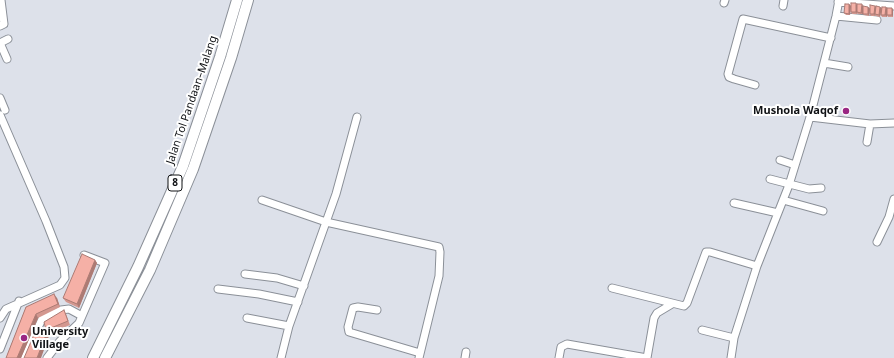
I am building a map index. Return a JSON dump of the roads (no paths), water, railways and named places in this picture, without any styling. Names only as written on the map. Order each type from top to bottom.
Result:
[{"type":"highway","name":"Jalan Tol Pandaan–Malang","points":[[93,358],[138,267],[183,166],[220,57],[237,0]]},
{"type":"highway","name":"Jalan Tol Pandaan–Malang","points":[[105,358],[150,270],[193,169],[231,58],[248,0]]},
{"type":"street","points":[[0,26],[4,24],[1,12],[1,0]]},
{"type":"street","points":[[731,358],[734,338],[757,266],[789,185],[810,117],[831,38],[838,1],[894,6]]},
{"type":"street","points":[[836,16],[877,20]]},
{"type":"street","points":[[755,85],[729,78],[728,74],[743,19],[831,38]]},
{"type":"street","points":[[6,60],[0,43],[8,39]]},
{"type":"street","points":[[824,63],[848,67]]},
{"type":"street","points":[[0,98],[3,112],[64,267],[65,278],[60,285],[19,302],[6,309],[1,314]]},
{"type":"street","points":[[281,358],[289,326],[326,222],[358,117]]},
{"type":"street","points":[[810,117],[870,124],[894,123]]},
{"type":"street","points":[[867,142],[870,124]]},
{"type":"street","points":[[780,160],[795,165]]},
{"type":"street","points":[[770,179],[812,190],[822,188]]},
{"type":"street","points":[[877,242],[888,218],[894,199]]},
{"type":"street","points":[[262,200],[326,222],[439,247],[439,276],[419,355],[349,332],[348,327],[353,308],[358,306],[377,310]]},
{"type":"street","points":[[783,200],[823,211]]},
{"type":"street","points":[[734,203],[778,213]]},
{"type":"street","points":[[612,288],[684,306],[687,304],[706,252],[757,266]]},
{"type":"street","points":[[47,358],[60,341],[79,323],[105,263],[84,255]]},
{"type":"street","points":[[245,274],[277,278],[304,286]]},
{"type":"street","points":[[218,290],[259,294],[298,302]]},
{"type":"street","points":[[0,349],[19,302]]},
{"type":"street","points":[[559,358],[561,347],[567,344],[647,358],[654,318],[657,313],[672,304]]},
{"type":"street","points":[[24,358],[42,319],[61,310],[69,309],[82,316]]},
{"type":"street","points":[[247,318],[289,326]]},
{"type":"street","points":[[702,330],[734,338]]},
{"type":"place","name":"Mushola Waqof","points":[[846,111]]},
{"type":"place","name":"University Village","points":[[24,338]]}]
